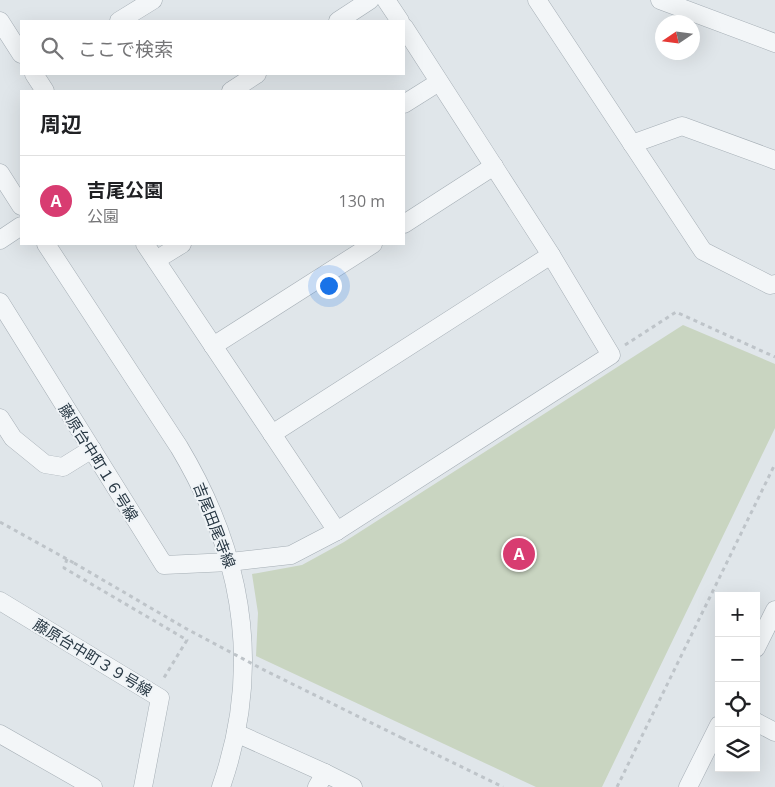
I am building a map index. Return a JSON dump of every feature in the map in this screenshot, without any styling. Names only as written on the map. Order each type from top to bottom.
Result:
[{"type":"street","points":[[121,20],[152,0]]},
{"type":"street","points":[[340,20],[370,0]]},
{"type":"street","points":[[386,0],[399,20]]},
{"type":"street","points":[[537,0],[703,250],[770,285],[775,284]]},
{"type":"street","points":[[660,0],[775,43]]},
{"type":"street","points":[[0,21],[20,52]]},
{"type":"street","points":[[230,562],[291,554],[337,531],[611,354],[551,255],[405,29]]},
{"type":"street","points":[[35,75],[44,90]]},
{"type":"street","points":[[232,90],[255,75]]},
{"type":"street","points":[[405,103],[439,82]]},
{"type":"street","points":[[632,144],[682,126],[775,160]]},
{"type":"street","points":[[405,223],[494,166]]},
{"type":"street","points":[[0,173],[20,204]]},
{"type":"street","points":[[0,240],[20,227]]},
{"type":"street","name":"吉尾田尾寺線","points":[[47,245],[195,474],[221,532],[230,562],[240,610],[243,642],[243,674],[236,733],[221,787]]},
{"type":"street","points":[[146,245],[337,531]]},
{"type":"street","points":[[156,260],[180,245]]},
{"type":"street","points":[[213,346],[371,245]]},
{"type":"street","points":[[272,434],[551,255]]},
{"type":"street","name":"藤原台中町１６号線","points":[[0,302],[164,565],[230,562]]},
{"type":"street","points":[[0,418],[13,438],[46,464],[63,467],[92,450]]},
{"type":"street","name":"藤原台中町３９号線","points":[[0,601],[160,698],[143,787]]},
{"type":"street","points":[[760,640],[775,610]]},
{"type":"street","points":[[760,724],[775,732]]},
{"type":"street","points":[[688,787],[718,727]]},
{"type":"street","points":[[236,733],[321,780],[353,787]]},
{"type":"street","points":[[0,734],[93,787]]},
{"type":"path","points":[[611,354],[676,312],[775,357]]},
{"type":"path","points":[[617,787],[775,464]]},
{"type":"path","points":[[0,522],[185,628],[266,671],[503,787]]},
{"type":"path","points":[[67,559],[64,568],[187,640],[154,694]]},
{"type":"green space","points":[[683,325],[775,364],[775,428],[602,787],[536,787],[256,656],[258,613],[252,574],[302,565],[344,542]]},
{"type":"place","name":"吉尾公園","points":[[519,554]]}]
